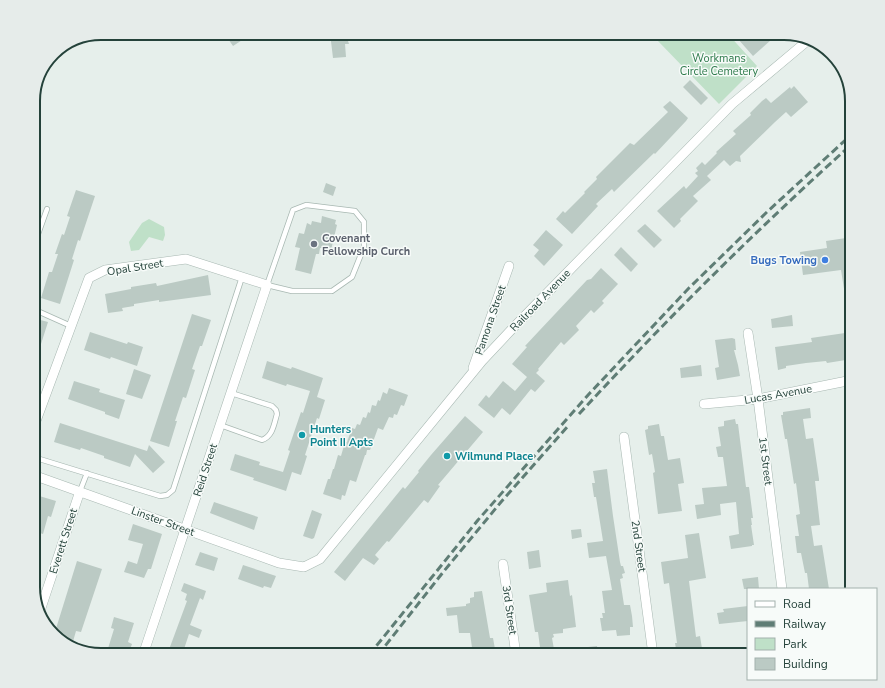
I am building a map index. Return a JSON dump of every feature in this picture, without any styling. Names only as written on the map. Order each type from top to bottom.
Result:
[{"type":"street","name":"Railroad Avenue","points":[[292,565],[304,567],[320,559],[471,375],[507,334],[721,115],[805,43]]},
{"type":"street","name":"Opal Street","points":[[40,410],[89,278],[105,270],[186,259],[267,285]]},
{"type":"street","name":"Pamona Street","points":[[471,375],[509,266]]},
{"type":"street","name":"Reid Street","points":[[145,648],[267,285]]},
{"type":"street","name":"1st Street","points":[[748,333],[758,399],[782,588]]},
{"type":"street","name":"Lucas Avenue","points":[[704,404],[758,399],[845,381]]},
{"type":"street","name":"2nd Street","points":[[624,437],[652,648]]},
{"type":"street","name":"Linster Street","points":[[40,477],[185,528],[279,563],[292,565]]},
{"type":"street","name":"Everett Street","points":[[42,604],[80,491]]},
{"type":"street","name":"3rd Street","points":[[503,564],[515,648]]},
{"type":"lane","points":[[306,205],[355,211],[364,222],[364,247],[352,277],[332,291],[292,291],[267,285],[293,210],[306,205]]},
{"type":"lane","points":[[40,228],[47,209]]},
{"type":"lane","points":[[40,459],[160,496],[167,495],[173,490],[242,277]]},
{"type":"lane","points":[[40,313],[71,326]]},
{"type":"lane","points":[[220,426],[262,440],[268,438],[271,433],[276,410],[272,406],[231,393]]},
{"type":"lane","points":[[80,491],[87,473]]},
{"type":"green space","name":"Workmans Circle Cemetery","points":[[657,40],[733,40],[757,66],[719,104]]},
{"type":"green space","points":[[149,219],[164,227],[165,235],[163,241],[149,237],[139,250],[131,251],[129,242],[142,223]]},
{"type":"building","points":[[229,40],[242,40],[233,46]]},
{"type":"building","points":[[331,40],[351,40],[348,41],[349,44],[345,44],[346,57],[333,58]]},
{"type":"building","points":[[739,40],[771,40],[753,56]]},
{"type":"building","points":[[690,80],[708,98],[701,105],[683,87]]},
{"type":"building","points":[[794,86],[808,102],[791,117],[786,112],[740,156],[741,162],[736,161],[730,166],[724,160],[707,176],[711,180],[693,196],[698,201],[680,219],[681,221],[674,228],[657,211],[684,186],[686,189],[698,176],[695,173],[698,171],[696,168],[702,162],[705,165],[717,153],[716,152],[736,134],[733,131],[751,115],[750,113],[762,101],[766,98],[771,103],[790,87],[791,89]]},
{"type":"building","points":[[670,101],[688,118],[686,121],[655,154],[654,153],[614,192],[612,189],[596,204],[598,206],[572,234],[556,219],[563,211],[565,213],[585,193],[584,192],[597,179],[596,177],[630,143],[634,145],[668,112],[663,107]]},
{"type":"building","points":[[326,183],[336,187],[333,196],[323,192]]},
{"type":"building","points":[[76,190],[95,196],[80,241],[78,240],[72,259],[74,260],[60,304],[41,298],[49,272],[52,272],[58,254],[55,254],[62,234],[64,235],[70,217],[67,216]]},
{"type":"building","name":"Covenant Fellowship Curch","points":[[322,216],[336,220],[335,224],[337,225],[331,250],[320,248],[319,254],[316,254],[311,274],[295,270],[300,248],[295,247],[299,233],[304,234],[307,223],[311,225],[312,221],[321,223]]},
{"type":"building","points":[[645,224],[662,240],[654,248],[637,231]]},
{"type":"building","points":[[546,230],[563,245],[544,266],[534,256],[539,250],[533,245]]},
{"type":"building","name":"Bugs Towing","points":[[845,238],[845,295],[841,270],[803,275],[800,252],[827,248],[826,241]]},
{"type":"building","points":[[621,247],[638,264],[631,272],[614,255]]},
{"type":"building","points":[[601,268],[618,284],[602,301],[604,303],[594,313],[591,310],[576,326],[579,330],[564,345],[561,342],[538,369],[539,370],[536,373],[545,381],[535,392],[531,389],[510,415],[502,408],[494,418],[478,405],[486,395],[489,398],[503,381],[515,391],[527,377],[512,364],[527,347],[525,346],[587,280],[591,279]]},
{"type":"building","points":[[208,275],[211,295],[134,304],[134,306],[122,308],[123,311],[108,313],[105,294],[131,289],[131,287],[156,283],[157,286]]},
{"type":"building","points":[[192,314],[211,320],[192,369],[195,370],[186,398],[183,397],[175,421],[177,421],[169,447],[150,441]]},
{"type":"building","points":[[792,315],[793,326],[772,328],[771,319]]},
{"type":"building","points":[[40,320],[48,322],[40,347]]},
{"type":"building","points":[[90,332],[127,344],[128,342],[143,347],[137,366],[84,350]]},
{"type":"building","points":[[845,333],[845,360],[827,363],[826,361],[806,363],[786,366],[786,368],[778,370],[775,347],[812,342],[811,338]]},
{"type":"building","points":[[735,339],[736,350],[734,350],[740,376],[717,380],[715,368],[719,367],[715,340]]},
{"type":"building","name":"Hunters Point II Apts","points":[[267,361],[291,369],[292,367],[323,378],[317,397],[325,400],[319,419],[317,418],[305,455],[307,456],[301,475],[292,472],[286,491],[253,480],[254,478],[230,470],[235,454],[260,462],[259,465],[283,472],[290,451],[288,450],[310,391],[287,384],[286,386],[262,378]]},
{"type":"building","points":[[701,365],[702,376],[681,378],[680,368]]},
{"type":"building","points":[[134,369],[151,375],[142,399],[126,394]]},
{"type":"building","points":[[74,381],[100,389],[99,392],[125,400],[119,419],[105,414],[105,412],[68,399]]},
{"type":"building","points":[[389,388],[408,395],[404,406],[401,405],[397,415],[394,414],[393,418],[389,417],[383,430],[378,428],[370,450],[367,450],[356,482],[350,480],[345,496],[342,495],[341,500],[323,494],[328,479],[330,479],[334,469],[338,455],[341,456],[345,442],[347,442],[352,428],[355,429],[357,424],[360,425],[363,417],[366,418],[368,412],[370,413],[372,405],[376,406],[378,400],[380,401],[383,392],[387,394]]},
{"type":"building","points":[[810,408],[811,418],[803,419],[806,439],[813,438],[819,479],[819,481],[815,481],[820,525],[811,526],[814,546],[822,545],[829,588],[809,588],[807,573],[805,573],[801,553],[797,553],[795,536],[799,536],[796,515],[800,514],[796,483],[794,484],[787,439],[785,439],[781,415],[783,415],[783,412]]},
{"type":"building","points":[[465,416],[483,432],[438,485],[440,486],[428,503],[424,500],[389,542],[387,541],[375,555],[379,559],[374,565],[363,558],[345,581],[334,572],[403,487],[405,489],[431,455]]},
{"type":"building","points":[[735,419],[736,424],[738,424],[746,487],[749,487],[753,518],[751,518],[751,525],[754,545],[731,549],[729,536],[739,534],[736,502],[720,504],[721,515],[697,519],[695,505],[704,504],[702,488],[727,486],[723,457],[718,457],[716,447],[721,446],[718,427],[724,426],[724,421]]},
{"type":"building","points":[[60,423],[147,451],[149,445],[165,462],[153,473],[135,454],[130,467],[81,448],[80,450],[54,442]]},
{"type":"building","points":[[659,424],[661,436],[664,436],[668,460],[680,458],[684,483],[678,484],[682,511],[658,514],[653,473],[655,472],[652,454],[649,455],[645,430],[648,429],[648,426]]},
{"type":"building","points":[[607,469],[620,562],[625,573],[622,574],[623,578],[620,579],[624,605],[630,605],[632,616],[633,627],[630,627],[630,635],[617,636],[616,630],[602,631],[600,618],[603,618],[602,613],[605,613],[602,591],[612,590],[606,556],[589,558],[587,543],[603,541],[596,497],[594,497],[592,483],[595,483],[593,471]]},
{"type":"building","points":[[40,496],[56,501],[51,517],[48,516],[43,534],[40,533]]},
{"type":"building","points":[[214,502],[258,517],[254,530],[210,513]]},
{"type":"building","points":[[312,510],[322,514],[314,538],[312,539],[303,536]]},
{"type":"building","points":[[133,524],[162,534],[151,569],[148,569],[144,578],[124,572],[128,561],[137,564],[143,544],[128,540]]},
{"type":"building","points":[[581,529],[582,537],[572,539],[571,530]]},
{"type":"building","points":[[699,533],[706,578],[689,581],[696,637],[700,636],[702,648],[676,648],[675,643],[677,643],[669,583],[664,584],[661,562],[688,558],[685,535]]},
{"type":"building","points":[[539,550],[541,567],[529,569],[527,552]]},
{"type":"building","points":[[200,552],[218,558],[214,571],[195,565]]},
{"type":"building","points":[[77,561],[102,569],[81,632],[76,631],[73,641],[56,628]]},
{"type":"building","points":[[243,565],[276,576],[271,588],[264,586],[263,588],[238,579]]},
{"type":"building","points":[[758,577],[759,588],[744,589],[742,579]]},
{"type":"building","points":[[568,580],[570,596],[572,595],[576,627],[563,629],[563,633],[553,634],[554,637],[552,638],[554,648],[540,648],[538,632],[535,632],[529,595],[547,592],[546,583]]},
{"type":"building","points":[[184,583],[206,591],[203,600],[200,598],[190,625],[202,630],[199,638],[189,634],[184,648],[170,648],[187,601],[185,600],[187,594],[181,591]]},
{"type":"building","points":[[482,591],[490,638],[493,638],[495,648],[472,648],[470,633],[459,633],[457,615],[447,616],[446,608],[466,606],[466,604],[470,603],[470,598],[474,597],[474,592]]},
{"type":"building","points":[[747,606],[747,621],[719,624],[717,613],[724,612],[723,609]]},
{"type":"building","points":[[114,617],[134,623],[128,642],[132,644],[131,648],[108,648],[114,629],[111,628]]},
{"type":"building","points":[[597,646],[597,648],[588,648]]},
{"type":"railway","points":[[375,648],[478,520],[589,394],[688,289],[768,211],[845,140]]},
{"type":"railway","points":[[579,414],[712,276],[845,150]]},
{"type":"railway","points":[[384,648],[501,502],[568,426]]},
{"type":"place","name":"Covenant Fellowship Curch","points":[[314,244]]},
{"type":"place","name":"Bugs Towing","points":[[825,260]]},
{"type":"place","name":"Hunters Point II Apts","points":[[302,435]]},
{"type":"place","name":"Wilmund Place","points":[[447,456]]}]
